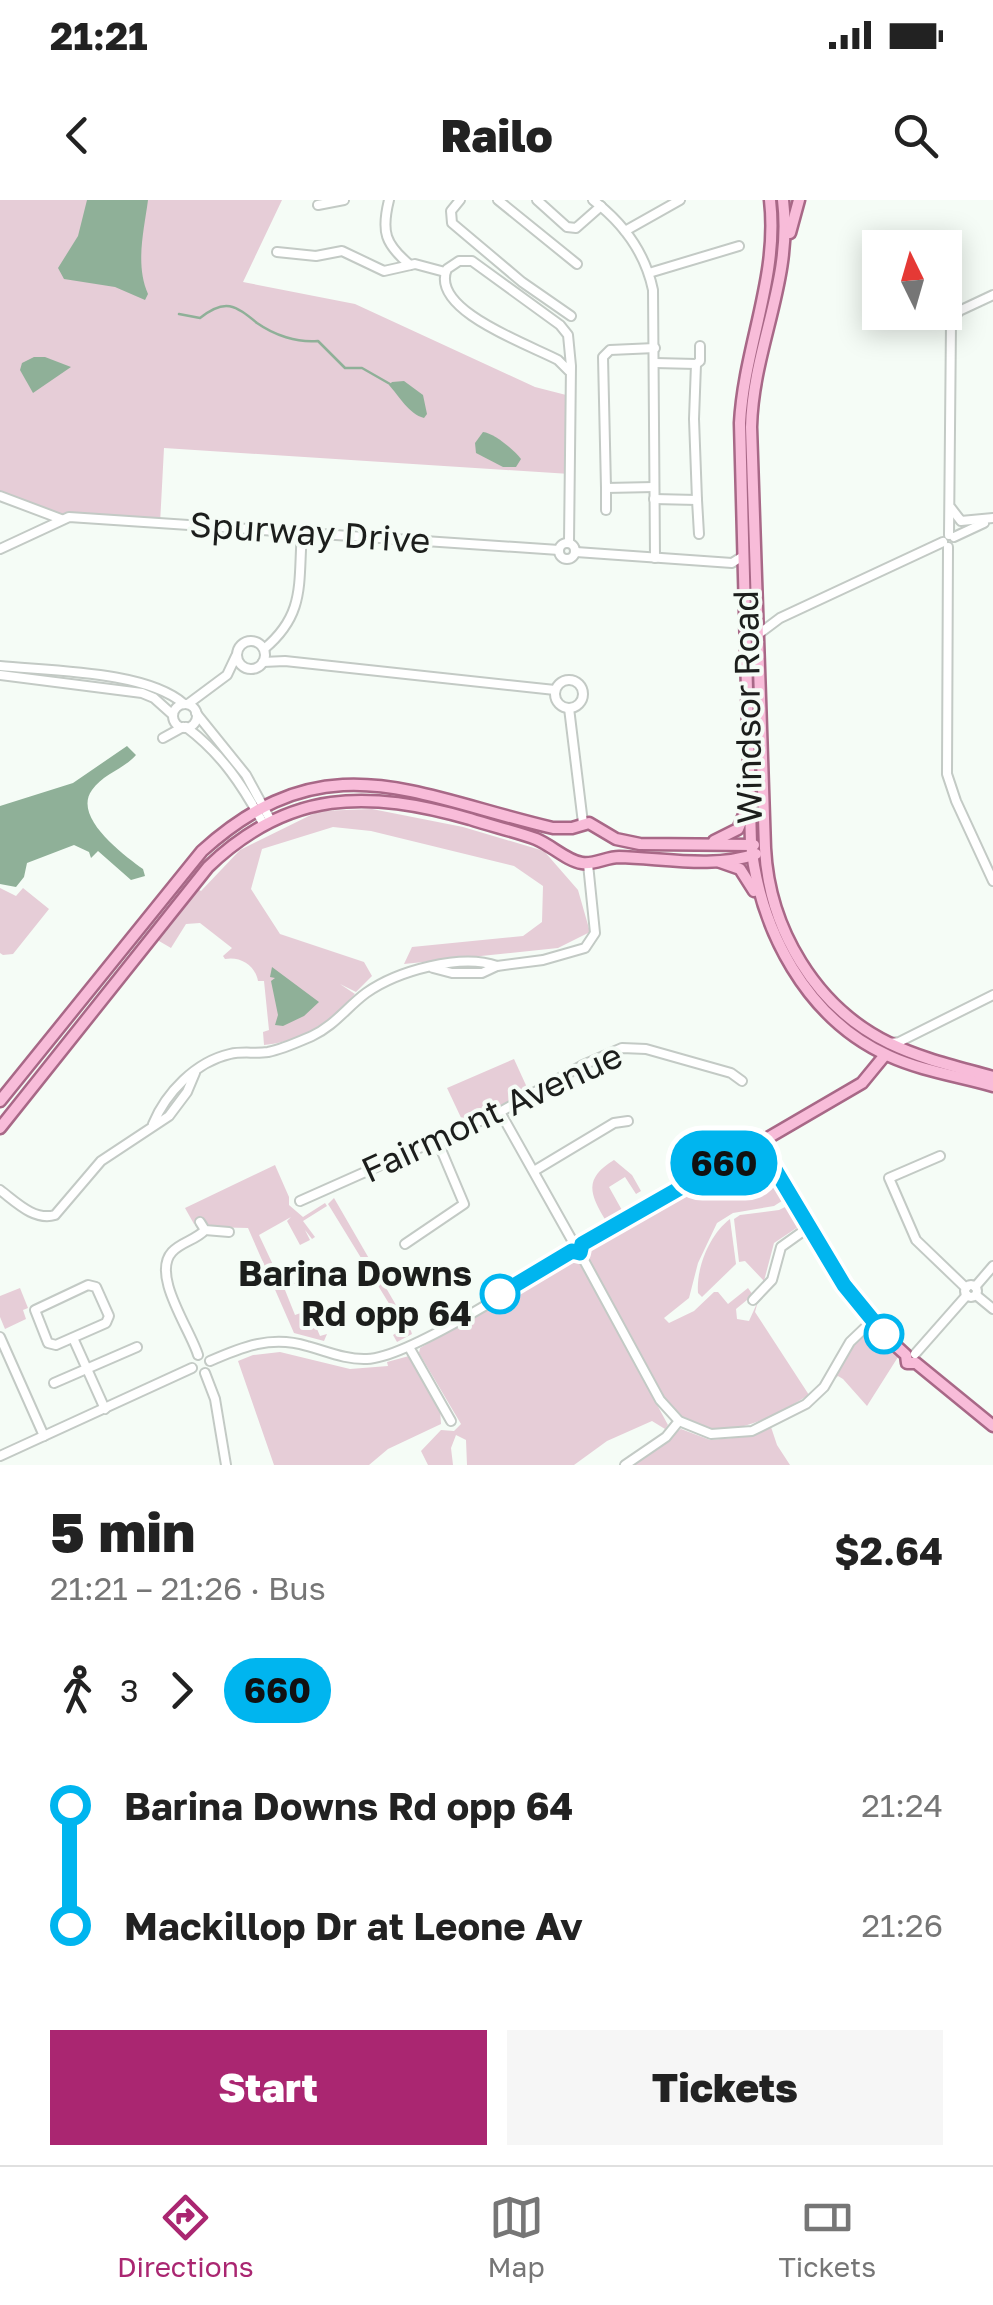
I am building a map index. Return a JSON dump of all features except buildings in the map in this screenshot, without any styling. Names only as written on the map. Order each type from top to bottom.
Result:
[{"type":"main road","name":"Windsor Road","points":[[770,200],[769,274],[741,400],[751,850],[766,914],[780,948],[803,984],[846,1028],[885,1055],[993,1086]]},
{"type":"main road","name":"Windsor Road","points":[[784,200],[786,250],[752,398],[752,496],[765,848],[770,891],[788,942],[825,993],[861,1026],[886,1042],[929,1059],[993,1076]]},
{"type":"main road","points":[[786,250],[800,200]]},
{"type":"main road","points":[[0,1101],[185,869],[229,827],[260,808],[324,788],[382,784],[433,794],[553,828],[578,825],[602,830],[622,841],[751,850]]},
{"type":"main road","points":[[698,845],[738,830],[745,817],[749,790]]},
{"type":"main road","points":[[0,1128],[208,866],[268,823],[325,803],[390,800],[431,808],[534,838],[578,862],[725,862],[740,869],[766,914]]},
{"type":"main road","points":[[569,855],[565,839],[578,825]]},
{"type":"main road","points":[[594,861],[606,846],[602,830]]},
{"type":"main road","points":[[699,860],[765,848]]},
{"type":"main road","points":[[861,1026],[884,1049],[885,1055],[862,1083],[760,1146],[844,1285],[872,1322],[993,1426]]},
{"type":"street","points":[[318,205],[344,200]]},
{"type":"street","points":[[460,200],[450,211],[452,222],[522,282],[571,316]]},
{"type":"street","points":[[498,200],[577,264]]},
{"type":"street","points":[[537,200],[566,226],[576,228],[597,203],[625,231],[649,274],[654,304],[655,558]]},
{"type":"street","points":[[625,231],[680,200]]},
{"type":"street","points":[[385,201],[386,236],[393,251],[410,265]]},
{"type":"street","points":[[545,241],[560,221]]},
{"type":"street","points":[[649,274],[739,246]]},
{"type":"street","points":[[277,252],[316,256],[342,251],[384,271],[422,264],[445,272]]},
{"type":"street","points":[[445,272],[459,261],[472,261],[560,325],[569,340],[569,542],[576,552]]},
{"type":"street","points":[[445,272],[447,290],[460,310],[558,360],[569,371]]},
{"type":"street","points":[[993,295],[959,311],[952,323],[948,540],[948,774],[956,801],[993,881]]},
{"type":"street","points":[[699,534],[694,419],[700,346]]},
{"type":"street","points":[[606,510],[604,353],[654,348]]},
{"type":"street","points":[[654,363],[696,364]]},
{"type":"street","points":[[606,488],[654,487]]},
{"type":"street","name":"Spurway Drive","points":[[0,496],[61,519]]},
{"type":"street","points":[[654,500],[696,500]]},
{"type":"street","points":[[949,504],[961,521],[993,518]]},
{"type":"street","name":"Spurway Drive","points":[[0,549],[69,517],[559,550]]},
{"type":"street","points":[[760,633],[780,618],[993,518]]},
{"type":"street","points":[[226,674],[256,668],[295,612],[302,533]]},
{"type":"street","points":[[569,542],[559,550],[565,559],[576,552],[655,558],[735,569],[745,577]]},
{"type":"street","points":[[685,561],[735,563],[744,555]]},
{"type":"street","points":[[759,613],[766,618],[780,618]]},
{"type":"street","points":[[191,708],[195,720],[163,738],[176,707],[191,708],[226,674],[238,648],[248,640],[257,642],[264,655],[285,661],[555,690]]},
{"type":"street","points":[[236,656],[247,668]]},
{"type":"street","points":[[0,666],[142,683],[172,694],[191,708],[240,767],[268,823]]},
{"type":"street","points":[[0,675],[142,693],[154,698],[228,766],[260,808]]},
{"type":"street","points":[[555,690],[564,680],[573,680],[580,686],[581,701],[569,708]]},
{"type":"street","points":[[555,690],[558,703],[569,708]]},
{"type":"street","points":[[569,708],[578,825]]},
{"type":"street","points":[[0,1190],[35,1215],[51,1216],[62,1208],[100,1160],[140,1137],[154,1124],[161,1106],[178,1084],[228,1054],[268,1052],[313,1035],[382,983],[451,962],[481,960],[498,966],[570,954],[590,944],[595,924],[594,861]]},
{"type":"street","points":[[886,1042],[899,1042],[993,995]]},
{"type":"street","name":"Fairmont Avenue","points":[[300,1201],[500,1112],[598,1057],[630,1046],[731,1073],[742,1082]]},
{"type":"street","points":[[500,1112],[656,1392],[679,1421],[699,1431],[725,1435],[752,1431],[785,1416],[816,1396],[850,1342],[872,1322]]},
{"type":"street","points":[[534,1170],[614,1124],[628,1121]]},
{"type":"street","points":[[405,1244],[464,1204],[436,1140]]},
{"type":"street","points":[[210,1360],[263,1342],[296,1343],[365,1360],[383,1358],[760,1146]]},
{"type":"street","points":[[940,1156],[890,1178],[916,1240],[993,1310]]},
{"type":"street","points":[[198,1355],[166,1282],[164,1268],[173,1251],[203,1226],[229,1232]]},
{"type":"street","points":[[753,1300],[772,1280],[781,1247],[809,1227]]},
{"type":"street","points":[[912,1358],[993,1266]]},
{"type":"street","points":[[92,1285],[108,1320],[73,1338],[56,1345],[48,1343],[35,1310],[92,1285]]},
{"type":"street","points":[[0,1338],[44,1436]]},
{"type":"street","points":[[73,1338],[106,1409]]},
{"type":"street","points":[[410,1346],[451,1421]]},
{"type":"street","points":[[54,1384],[137,1347]]},
{"type":"street","points":[[192,1368],[198,1355],[210,1360]]},
{"type":"street","points":[[204,1373],[210,1360]]},
{"type":"street","points":[[192,1368],[204,1373]]},
{"type":"street","points":[[0,1456],[192,1368]]},
{"type":"street","points":[[204,1373],[215,1399],[226,1465]]},
{"type":"street","points":[[624,1465],[666,1437],[679,1421]]},
{"type":"shaded area","points":[[0,200],[282,200],[243,282],[355,304],[535,387],[570,396],[570,474],[164,448],[160,524],[57,513],[18,501],[0,492]]},
{"type":"shaded area","points":[[87,200],[148,200],[141,259],[148,294],[145,300],[115,287],[64,279],[58,268],[78,236]]},
{"type":"shaded area","points":[[34,357],[71,367],[33,393],[20,370],[22,363]]},
{"type":"shaded area","points":[[404,381],[423,395],[427,414],[424,418],[409,409],[389,385]]},
{"type":"shaded area","points":[[483,432],[518,455],[521,459],[516,467],[503,467],[476,453],[475,443]]},
{"type":"shaded area","points":[[127,746],[136,755],[92,790],[89,812],[103,834],[143,869],[145,876],[131,880],[98,851],[91,858],[89,852],[74,845],[27,863],[24,877],[16,887],[0,884],[0,806],[73,783]]},
{"type":"shaded area","points":[[372,809],[463,827],[544,851],[578,890],[590,932],[558,948],[404,964],[412,947],[523,936],[542,922],[543,886],[514,866],[371,831],[333,827],[262,849],[251,889],[280,934],[364,962],[372,976],[356,992],[340,984],[355,994],[315,1028],[291,1040],[264,1045],[263,1032],[269,1030],[264,981],[258,981],[250,966],[225,959],[223,956],[232,948],[200,923],[186,924],[171,948],[159,941],[159,934],[195,887],[201,891],[240,850],[319,811]]},
{"type":"shaded area","points":[[0,888],[16,896],[23,888],[49,909],[13,954],[0,953]]},
{"type":"shaded area","points":[[272,967],[319,1002],[304,1016],[283,1026],[275,1025],[278,1015],[271,981],[275,978],[270,977]]},
{"type":"shaded area","points":[[514,1059],[530,1094],[464,1124],[447,1088]]},
{"type":"shaded area","points":[[752,1154],[760,1156],[785,1199],[774,1206],[733,1213],[717,1223],[698,1263],[689,1298],[664,1318],[669,1323],[694,1311],[714,1292],[728,1304],[748,1288],[753,1295],[736,1309],[737,1319],[749,1321],[758,1301],[755,1312],[809,1395],[754,1423],[716,1429],[697,1426],[680,1416],[664,1399],[588,1255],[597,1243]]},
{"type":"shaded area","points":[[614,1160],[632,1175],[641,1191],[636,1194],[625,1177],[609,1187],[623,1212],[606,1221],[592,1188],[597,1174]]},
{"type":"shaded area","points":[[275,1165],[289,1205],[303,1217],[325,1203],[327,1206],[303,1221],[315,1237],[312,1239],[305,1230],[310,1240],[300,1245],[287,1221],[291,1217],[259,1235],[282,1284],[294,1280],[284,1287],[297,1282],[285,1290],[295,1315],[309,1310],[320,1336],[327,1334],[324,1341],[294,1333],[248,1228],[207,1227],[202,1219],[194,1224],[185,1208]]},
{"type":"shaded area","points":[[334,1198],[411,1331],[397,1342],[393,1335],[404,1328],[328,1204]]},
{"type":"shaded area","points":[[789,1205],[798,1227],[774,1243],[764,1281],[745,1261],[739,1262],[734,1219]]},
{"type":"shaded area","points":[[730,1219],[736,1264],[702,1297],[698,1283],[702,1262],[716,1233]]},
{"type":"shaded area","points":[[576,1260],[668,1425],[665,1429],[652,1421],[607,1441],[574,1465],[467,1465],[466,1440],[456,1435],[451,1448],[453,1465],[428,1465],[421,1451],[441,1430],[454,1431],[461,1424],[419,1353],[420,1348]]},
{"type":"shaded area","points":[[20,1288],[28,1308],[23,1310],[26,1319],[5,1329],[0,1317],[0,1296]]},
{"type":"shaded area","points":[[872,1331],[898,1357],[867,1406],[843,1379],[838,1376],[833,1380],[854,1345]]},
{"type":"shaded area","points":[[280,1352],[350,1369],[388,1366],[387,1362],[409,1356],[440,1409],[441,1424],[388,1449],[369,1465],[274,1465],[238,1361]]},
{"type":"shaded area","points":[[771,1427],[790,1465],[631,1465],[681,1429],[710,1440],[743,1437]]},
{"type":"waterway","points":[[179,314],[200,318],[216,308],[230,306],[278,334],[318,341],[345,368],[362,368],[390,384]]},
{"type":"bus line","name":"660","points":[[500,1294],[572,1251],[580,1253],[582,1244],[752,1147],[764,1151],[844,1285],[884,1334]]},
{"type":"place","name":"Barina Downs Rd opp 64","points":[[500,1294]]}]
